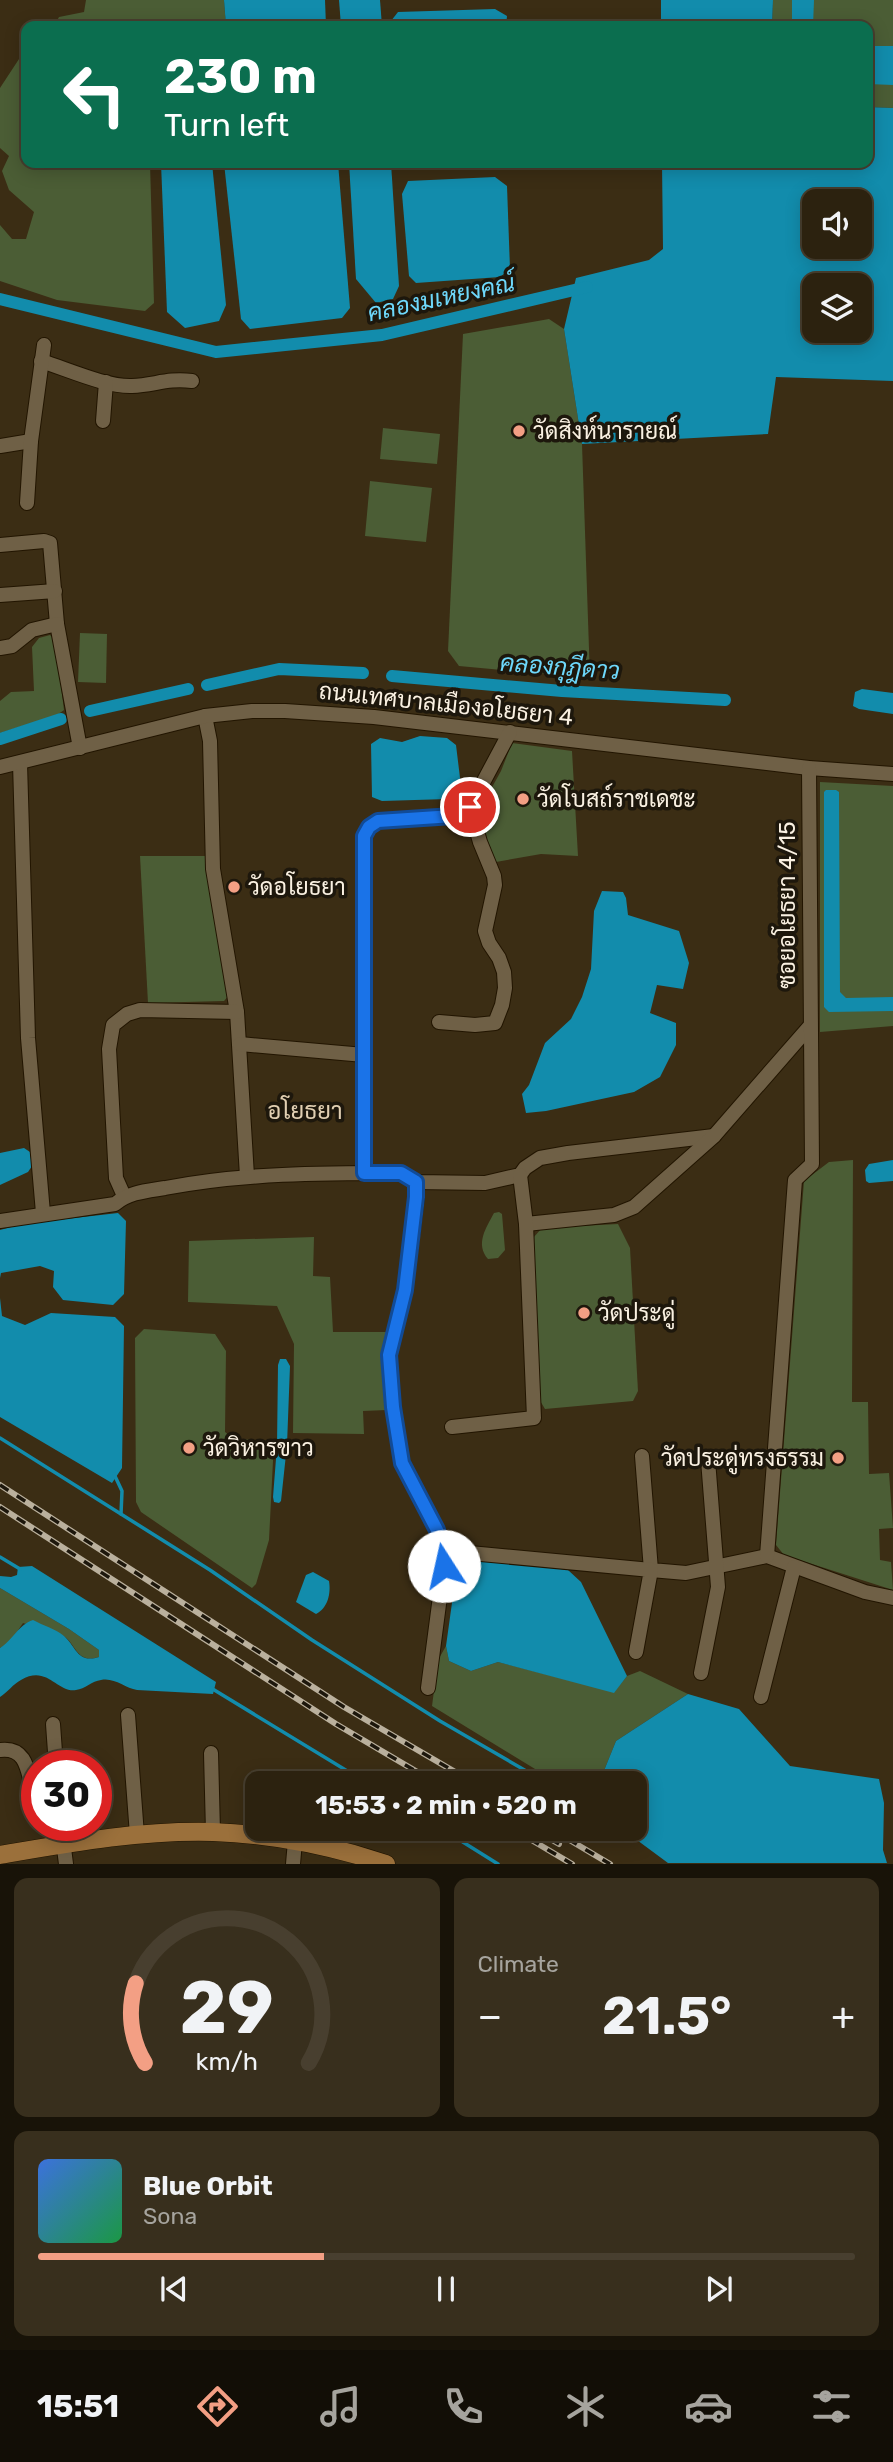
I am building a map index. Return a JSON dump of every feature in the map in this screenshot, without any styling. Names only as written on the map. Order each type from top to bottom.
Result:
[{"type":"main road","points":[[0,1855],[136,1835],[213,1832],[245,1836]]},
{"type":"main road","points":[[295,1841],[386,1864]]},
{"type":"street","points":[[27,503],[31,441],[44,345]]},
{"type":"street","points":[[41,361],[106,382],[131,387],[172,379],[192,381]]},
{"type":"street","points":[[103,421],[106,382]]},
{"type":"street","points":[[0,446],[31,441]]},
{"type":"street","points":[[0,545],[50,542],[57,624],[80,748]]},
{"type":"street","points":[[0,595],[55,591]]},
{"type":"street","points":[[0,649],[12,646],[32,630],[57,624]]},
{"type":"street","name":"ถนนเทศบาลเมืองอโยธยา 4","points":[[0,767],[205,716],[285,711],[374,717],[809,768],[893,774]]},
{"type":"street","points":[[205,716],[210,741],[213,869],[237,1012],[247,1176]]},
{"type":"street","points":[[364,1173],[364,836],[369,827],[378,821],[453,816],[470,807],[510,732]]},
{"type":"street","points":[[20,763],[28,1038],[43,1213]]},
{"type":"street","name":"ซอยอโยธยา 4/15","points":[[767,1556],[795,1180],[813,1164],[809,768]]},
{"type":"street","points":[[439,1022],[475,1025],[495,1023],[504,996],[504,972],[485,931],[495,876],[480,842],[470,807]]},
{"type":"street","points":[[124,1196],[116,1178],[109,1049],[113,1025],[127,1014],[140,1010],[237,1012]]},
{"type":"street","points":[[526,1224],[614,1215],[634,1206],[714,1136],[810,1026]]},
{"type":"street","points":[[240,1044],[364,1055]]},
{"type":"street","points":[[0,1221],[115,1204],[124,1196],[247,1176],[401,1173],[416,1182],[485,1183],[520,1175],[540,1158],[714,1136]]},
{"type":"street","points":[[452,1427],[534,1418],[526,1224],[520,1175]]},
{"type":"street","points":[[416,1182],[405,1290],[389,1355],[393,1407],[402,1463],[440,1537],[444,1566],[428,1688]]},
{"type":"street","points":[[636,1652],[652,1570],[642,1456]]},
{"type":"street","points":[[701,1673],[718,1587],[708,1460]]},
{"type":"street","points":[[440,1537],[458,1552],[686,1573],[767,1556],[865,1592],[893,1598]]},
{"type":"street","points":[[444,1566],[458,1552]]},
{"type":"street","points":[[761,1697],[794,1567]]},
{"type":"street","points":[[128,1715],[136,1835]]},
{"type":"street","points":[[53,1724],[55,1750]]},
{"type":"street","points":[[0,1750],[8,1749],[21,1756]]},
{"type":"street","points":[[211,1753],[213,1832]]},
{"type":"street","points":[[63,1841],[66,1864]]},
{"type":"street","points":[[293,1864],[295,1841]]},
{"type":"green space","points":[[86,0],[224,0],[226,21],[57,21],[59,17],[84,12]]},
{"type":"green space","points":[[773,0],[893,0],[893,108],[873,107],[873,21],[772,21]]},
{"type":"green space","points":[[21,58],[21,168],[150,168],[154,303],[145,311],[57,300],[0,281],[0,225],[12,239],[26,239],[34,212],[9,190],[2,171],[9,156],[0,148],[0,88]]},
{"type":"green space","points":[[549,319],[564,329],[582,444],[590,678],[459,666],[448,651],[463,334]]},
{"type":"green space","points":[[383,428],[440,434],[437,464],[380,459]]},
{"type":"green space","points":[[370,481],[432,488],[426,542],[365,536]]},
{"type":"green space","points":[[80,633],[107,634],[106,683],[78,682]]},
{"type":"green space","points":[[50,635],[55,640],[64,710],[57,715],[0,733],[0,701],[11,692],[34,691],[32,647],[39,638]]},
{"type":"green space","points":[[512,743],[572,751],[578,856],[541,854],[496,862],[476,816],[501,771]]},
{"type":"green space","points":[[820,782],[893,786],[893,1026],[820,1032]]},
{"type":"green space","points":[[140,856],[211,856],[230,994],[224,1001],[148,1003]]},
{"type":"green space","name":"วัดประดู่ทรงธรรม","points":[[853,1160],[852,1402],[868,1402],[869,1474],[889,1473],[893,1528],[879,1529],[880,1560],[891,1562],[893,1590],[784,1555],[776,1545],[804,1181],[829,1162]]},
{"type":"green space","points":[[494,1213],[502,1214],[505,1250],[498,1258],[488,1259],[482,1248],[483,1236]]},
{"type":"green space","points":[[618,1224],[630,1248],[638,1391],[633,1401],[545,1409],[539,1399],[533,1238],[542,1228]]},
{"type":"green space","points":[[314,1237],[313,1276],[330,1277],[333,1332],[388,1332],[387,1410],[363,1411],[364,1434],[293,1433],[294,1344],[277,1306],[188,1302],[189,1241]]},
{"type":"green space","points":[[144,1329],[215,1334],[226,1351],[225,1432],[234,1439],[274,1441],[269,1540],[256,1584],[252,1588],[141,1512],[136,1502],[135,1338]]},
{"type":"green space","points":[[0,1588],[69,1629],[99,1650],[99,1657],[85,1658],[62,1635],[23,1623],[10,1642],[0,1648]]},
{"type":"green space","points":[[446,1646],[449,1661],[471,1671],[498,1662],[614,1692],[627,1676],[640,1671],[688,1694],[616,1741],[604,1771],[538,1771],[432,1706],[438,1660]]},
{"type":"water","points":[[224,0],[325,0],[326,21],[226,21]]},
{"type":"water","points":[[339,0],[380,0],[382,21],[341,21]]},
{"type":"water","points":[[661,0],[773,0],[772,21],[661,21]]},
{"type":"water","points":[[792,0],[814,0],[813,21],[792,21]]},
{"type":"water","points":[[495,9],[507,16],[506,21],[391,21],[398,12]]},
{"type":"water","points":[[873,46],[893,46],[893,85],[873,84]]},
{"type":"water","points":[[873,107],[893,108],[893,381],[776,377],[768,434],[582,444],[564,329],[576,278],[649,260],[663,249],[662,168],[873,168]]},
{"type":"water","points":[[161,168],[212,168],[226,305],[219,321],[185,328],[167,312]]},
{"type":"water","points":[[225,168],[338,168],[350,308],[342,318],[250,329],[241,319]]},
{"type":"water","points":[[349,168],[391,168],[399,286],[393,299],[376,303],[356,279]]},
{"type":"water","points":[[495,177],[507,186],[510,269],[500,277],[416,283],[409,276],[402,194],[408,181]]},
{"type":"water","points":[[862,689],[893,693],[893,714],[853,706],[855,692]]},
{"type":"water","points":[[420,736],[447,738],[456,745],[461,786],[448,799],[382,801],[372,797],[371,744],[380,738],[402,742]]},
{"type":"water","points":[[826,790],[839,792],[840,992],[846,998],[893,997],[893,1011],[829,1012],[824,1007]]},
{"type":"water","points":[[602,891],[623,892],[628,915],[679,931],[689,963],[683,989],[657,985],[650,1013],[676,1023],[676,1045],[660,1077],[634,1092],[526,1113],[522,1094],[529,1085],[545,1043],[571,1019],[582,997],[591,969],[594,911]]},
{"type":"water","points":[[24,1148],[30,1152],[32,1166],[28,1172],[0,1185],[0,1153]]},
{"type":"water","points":[[893,1160],[893,1181],[866,1181],[865,1170],[869,1164]]},
{"type":"water","points":[[118,1213],[126,1221],[124,1294],[113,1305],[63,1300],[53,1287],[54,1271],[40,1266],[1,1273],[0,1278],[0,1230],[22,1224]]},
{"type":"water","points":[[0,1298],[2,1316],[25,1325],[51,1313],[115,1317],[124,1326],[122,1468],[112,1483],[0,1417]]},
{"type":"water","points":[[280,1359],[286,1359],[290,1366],[287,1445],[279,1503],[274,1502],[273,1497]]},
{"type":"water","points":[[472,1557],[568,1570],[581,1582],[627,1676],[614,1693],[498,1662],[471,1671],[449,1661],[446,1646],[456,1574]]},
{"type":"water","points":[[32,1566],[216,1682],[213,1694],[137,1690],[106,1679],[69,1690],[38,1675],[21,1680],[0,1697],[0,1648],[23,1625],[33,1620],[61,1634],[81,1656],[92,1659],[99,1657],[99,1650],[69,1629],[0,1588],[0,1576],[11,1577],[17,1575],[18,1567]]},
{"type":"water","points":[[313,1572],[329,1581],[330,1586],[326,1604],[316,1614],[296,1602],[306,1575]]},
{"type":"water","points":[[688,1694],[739,1709],[790,1766],[879,1779],[884,1803],[883,1850],[887,1863],[668,1863],[638,1841],[647,1841],[647,1771],[604,1771],[616,1741]]},
{"type":"waterway","name":"คลองมเหยงคณ์","points":[[0,299],[216,352],[382,335],[587,287]]},
{"type":"waterway","name":"คลองกุฎีดาว","points":[[207,685],[279,669],[363,673]]},
{"type":"waterway","name":"คลองกุฎีดาว","points":[[392,676],[562,691],[725,700]]},
{"type":"waterway","name":"คลองกุฎีดาว","points":[[90,711],[188,689]]},
{"type":"waterway","name":"คลองกุฎีดาว","points":[[0,739],[61,719]]},
{"type":"waterway","points":[[0,1438],[210,1570],[312,1640],[440,1721],[526,1771]]},
{"type":"waterway","points":[[114,1474],[122,1491],[121,1514]]},
{"type":"waterway","points":[[0,1557],[20,1569]]},
{"type":"waterway","points":[[211,1688],[347,1771]]},
{"type":"waterway","points":[[461,1841],[498,1864]]},
{"type":"railway","points":[[0,1485],[344,1707],[453,1771]]},
{"type":"railway","points":[[0,1507],[336,1724],[416,1771]]},
{"type":"railway","points":[[533,1841],[572,1864]]},
{"type":"railway","points":[[554,1841],[559,1844]]},
{"type":"railway","points":[[571,1841],[610,1864]]},
{"type":"place","name":"วัดสิงห์นารายณ์","points":[[519,431]]},
{"type":"place","name":"วัดโบสถ์ราชเดชะ","points":[[523,799]]},
{"type":"place","name":"วัดอโยธยา","points":[[234,887]]},
{"type":"place","name":"วัดประดู่","points":[[584,1313]]},
{"type":"place","name":"วัดวิหารขาว","points":[[189,1448]]},
{"type":"place","name":"วัดประดู่ทรงธรรม","points":[[838,1458]]},
{"type":"district","name":"อโยธยา","points":[[305,1111]]},
{"type":"route","points":[[444,1566],[437,1530],[402,1463],[393,1407],[389,1355],[405,1290],[416,1182],[401,1173],[364,1173],[364,836],[369,827],[378,821],[453,816],[470,807]]}]
